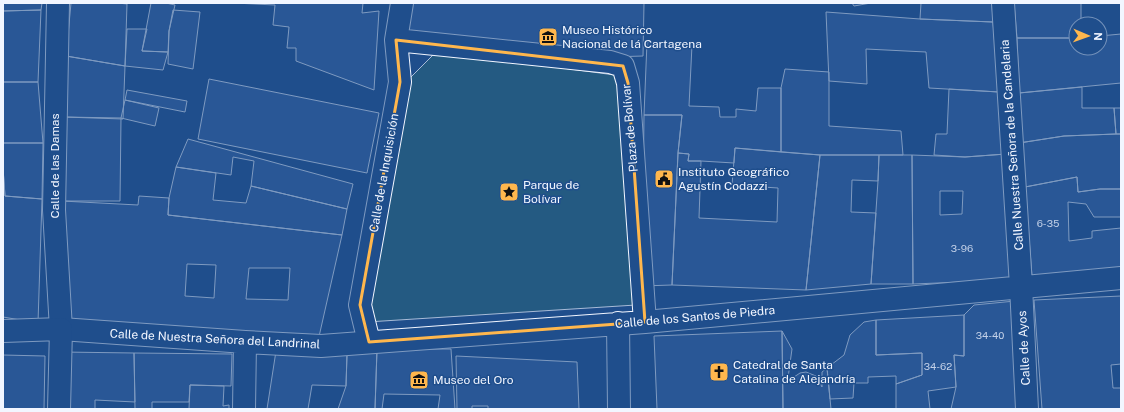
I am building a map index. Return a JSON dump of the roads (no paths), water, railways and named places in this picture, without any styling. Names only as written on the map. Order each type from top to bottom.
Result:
[{"type":"street","name":"Calle de las Damas","points":[[58,3],[54,210],[61,329],[59,409]]},
{"type":"street","name":"Calle de la Inquisición","points":[[368,342],[360,305],[400,82],[396,40],[402,3]]},
{"type":"street","name":"Calle Nuestra Señora de la Candelaria","points":[[1003,3],[1021,286]]},
{"type":"street","name":"Plaza de Bolívar","points":[[396,40],[610,62],[623,66],[628,83],[645,322]]},
{"type":"street","name":"Calle de los Santos de Piedra","points":[[368,342],[645,322],[1021,286],[1121,278]]},
{"type":"street","name":"Calle de Ayos","points":[[1021,286],[1027,409]]},
{"type":"street","points":[[618,323],[619,409]]},
{"type":"street","name":"Calle de Nuestra Señora del Landrinal","points":[[3,331],[61,329],[321,346],[368,342]]},
{"type":"street","points":[[244,409],[245,342]]},
{"type":"place","name":"Museo Histórico Nacional de lá Cartagena","points":[[548,37]]},
{"type":"place","name":"Instituto Geográfico Agustín Codazzi","points":[[664,179]]},
{"type":"place","name":"Parque de Bolívar","points":[[509,192]]},
{"type":"place","name":"Catedral de Santa Catalina de Alejandría","points":[[719,372]]},
{"type":"place","name":"Museo del Oro","points":[[419,380]]}]
